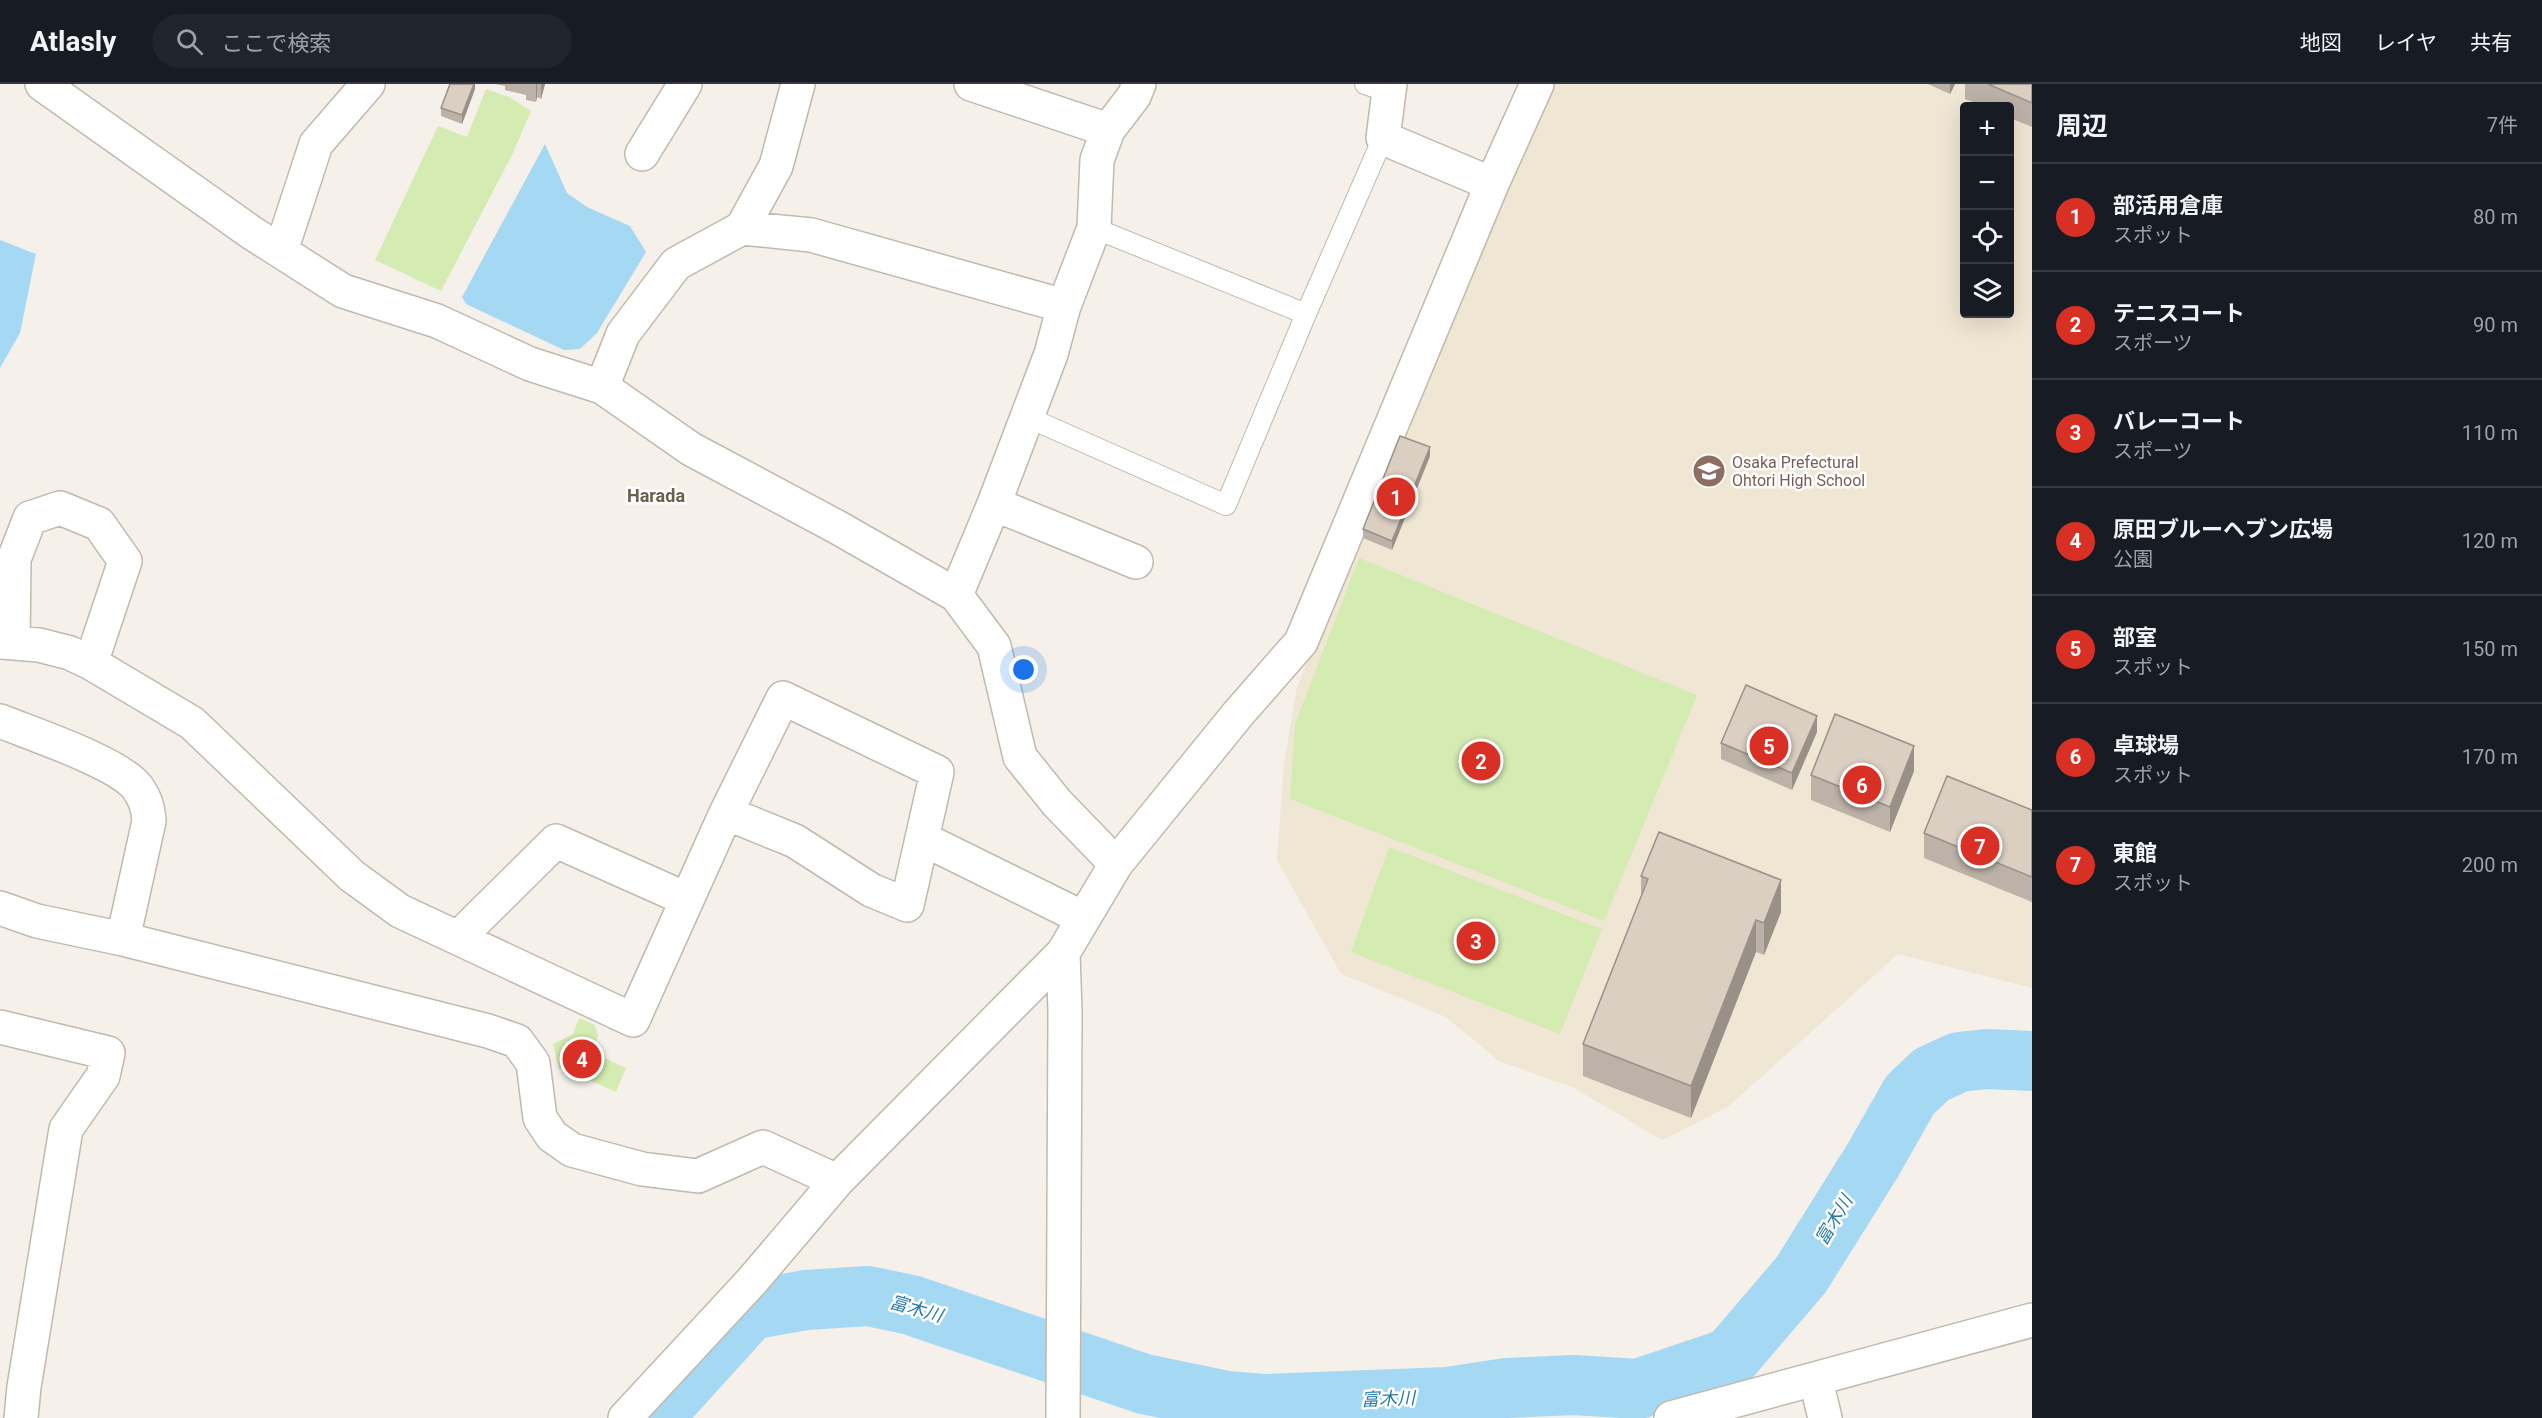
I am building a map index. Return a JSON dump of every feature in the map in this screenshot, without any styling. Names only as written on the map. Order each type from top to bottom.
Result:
[{"type":"street","points":[[42,84],[281,251],[343,291],[437,321],[530,364],[602,387],[691,449],[837,527],[956,595],[994,646],[1020,757],[1057,803],[1116,864]]},
{"type":"street","points":[[281,251],[316,144],[368,84]]},
{"type":"street","points":[[642,154],[685,84]]},
{"type":"street","points":[[602,387],[623,334],[676,264],[742,228],[776,166],[798,84]]},
{"type":"street","points":[[971,84],[1108,130]]},
{"type":"street","points":[[956,595],[994,504],[1051,354],[1064,306],[1094,228],[1097,160],[1108,130],[1134,96],[1139,84]]},
{"type":"street","points":[[625,1418],[752,1281],[837,1181],[1063,953],[1116,864],[1238,714],[1301,642],[1492,184],[1537,84]]},
{"type":"street","points":[[1381,87],[1383,138],[1492,184]]},
{"type":"street","points":[[742,228],[811,235],[1064,306]]},
{"type":"street","points":[[994,504],[1136,562]]},
{"type":"street","points":[[91,663],[125,561],[99,524],[60,508],[30,519],[14,559],[6,642],[39,645],[91,663],[192,723],[352,876],[400,911],[633,1020],[726,813],[783,698],[937,772],[907,906],[871,890],[795,841],[726,813]]},
{"type":"street","points":[[0,721],[101,762],[135,785],[148,804],[149,820],[123,939]]},
{"type":"street","points":[[923,839],[1083,918]]},
{"type":"street","points":[[458,938],[556,841],[686,899]]},
{"type":"street","points":[[0,908],[38,921],[123,939],[488,1031],[517,1041],[533,1063],[540,1118],[552,1136],[572,1150],[642,1169],[698,1176],[763,1147],[837,1181]]},
{"type":"street","points":[[1063,953],[1065,1012],[1063,1418]]},
{"type":"street","points":[[0,1028],[108,1053],[103,1076],[66,1129],[15,1396]]},
{"type":"street","points":[[1671,1418],[1816,1381],[2032,1320]]},
{"type":"street","points":[[1816,1381],[1825,1418]]},
{"type":"lane","points":[[1027,417],[1226,505],[1383,138]]},
{"type":"lane","points":[[1094,228],[1306,314]]},
{"type":"shaded area","name":"Osaka Prefectural Ohtori High School","points":[[1547,84],[2032,84],[2032,988],[1898,954],[1729,1106],[1662,1140],[1574,1088],[1499,1061],[1446,1017],[1341,974],[1277,860],[1284,764],[1296,691],[1320,628]]},
{"type":"green space","points":[[486,89],[509,97],[531,111],[512,155],[441,291],[375,260],[438,126],[467,137]]},
{"type":"green space","points":[[1359,558],[1697,695],[1604,921],[1290,799],[1295,724]]},
{"type":"green space","points":[[1389,847],[1602,929],[1560,1034],[1351,952]]},
{"type":"green space","points":[[579,1018],[595,1025],[598,1036],[591,1052],[626,1068],[616,1092],[572,1072],[570,1067],[559,1069],[553,1044],[573,1034]]},
{"type":"water","points":[[545,144],[567,193],[587,207],[630,226],[646,252],[597,333],[580,349],[564,350],[466,304],[462,297]]},
{"type":"water","points":[[0,240],[36,254],[20,333],[0,368]]},
{"type":"building","points":[[450,84],[474,84],[462,115],[441,108]]},
{"type":"building","points":[[1988,84],[2032,84],[2032,103]]},
{"type":"building","points":[[1400,436],[1430,447],[1392,541],[1363,529]]},
{"type":"building","points":[[1746,685],[1817,716],[1792,773],[1721,743]]},
{"type":"building","points":[[1835,714],[1914,746],[1890,807],[1811,775]]},
{"type":"building","points":[[1947,776],[2032,810],[2032,877],[1924,833]]},
{"type":"building","points":[[1659,832],[1781,880],[1764,923],[1756,920],[1691,1086],[1583,1044],[1648,879],[1641,876]]},
{"type":"waterway","name":"富木川","points":[[652,1418],[750,1310],[806,1300],[868,1296],[911,1305],[1144,1384],[1226,1401],[1263,1404],[1448,1397],[1507,1388],[1574,1385],[1638,1389],[1730,1358],[1801,1275],[1873,1160],[1910,1095],[1931,1075],[1959,1062],[1987,1059],[2032,1061]]},
{"type":"place","name":"Osaka Prefectural Ohtori High School","points":[[1709,471]]},
{"type":"place","name":"部活用倉庫","points":[[1396,497]]},
{"type":"place","name":"部室","points":[[1769,746]]},
{"type":"place","name":"テニスコート","points":[[1481,761]]},
{"type":"place","name":"卓球場","points":[[1862,785]]},
{"type":"place","name":"東館","points":[[1980,846]]},
{"type":"place","name":"バレーコート","points":[[1476,941]]},
{"type":"place","name":"原田ブルーヘブン広場","points":[[582,1059]]},
{"type":"district","name":"Harada","points":[[656,496]]}]
